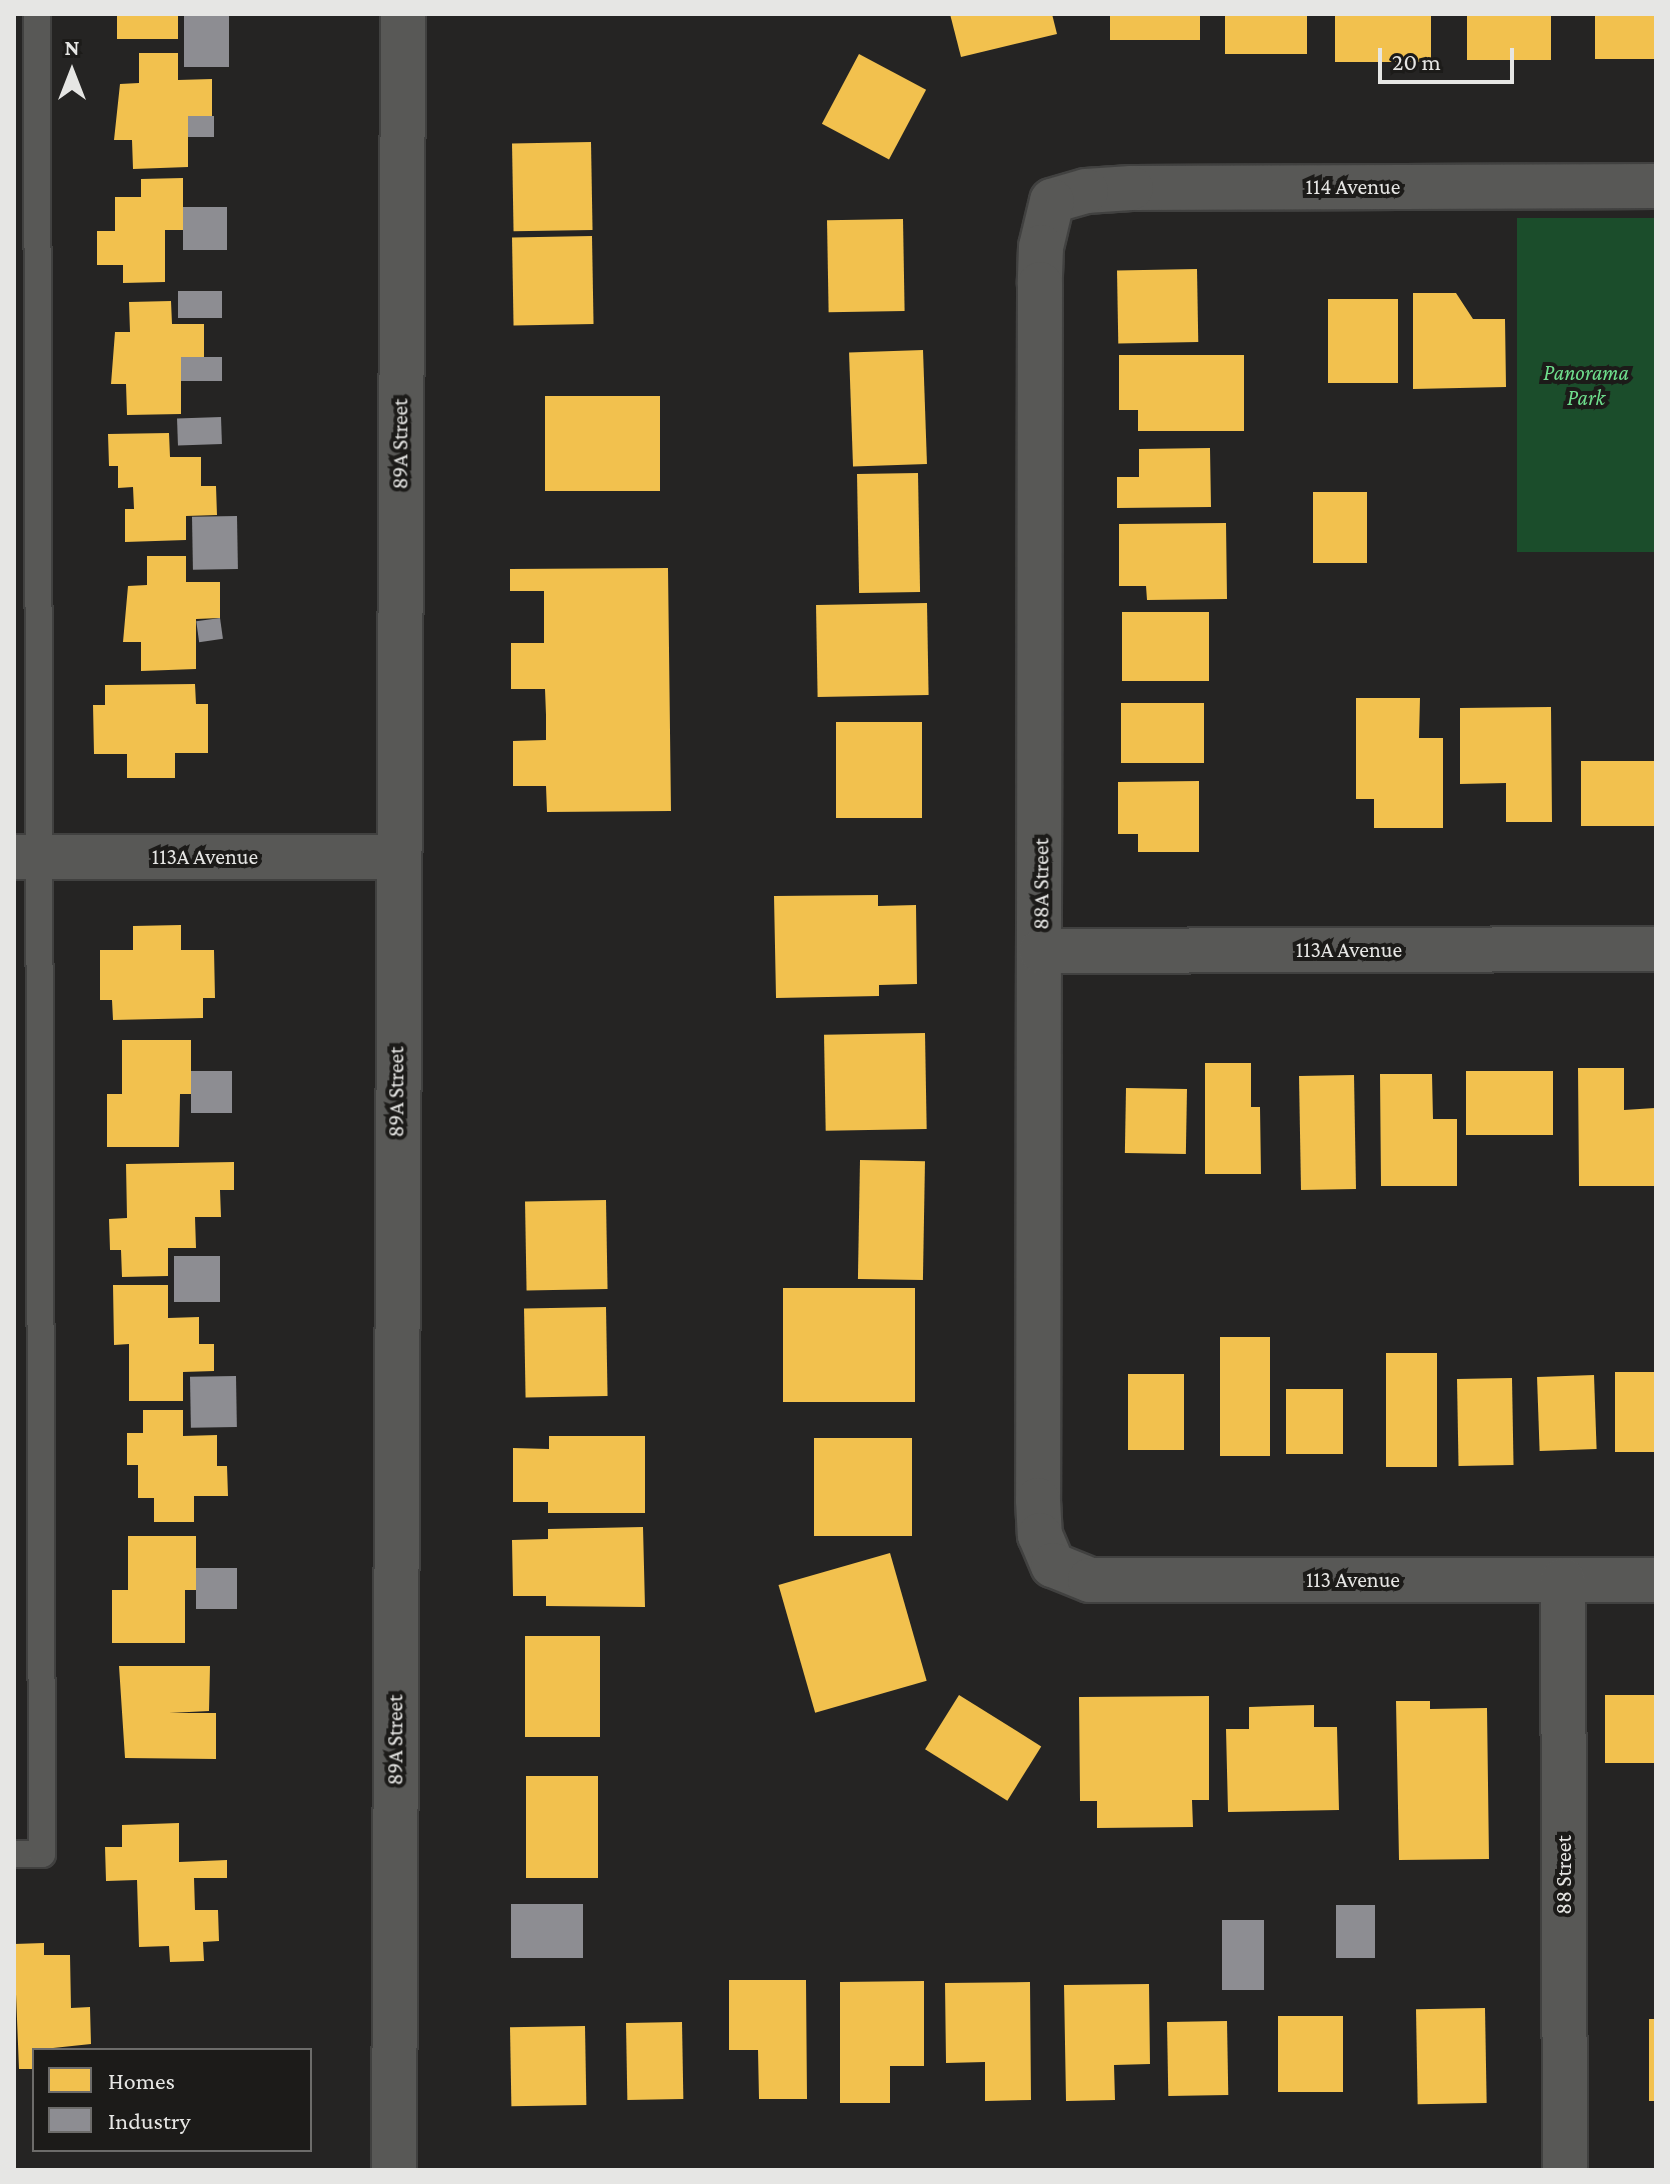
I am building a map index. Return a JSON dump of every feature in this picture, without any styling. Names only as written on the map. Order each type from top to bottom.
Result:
[{"type":"street","name":"89A Street","points":[[394,2170],[396,857],[403,14]]},
{"type":"street","name":"114 Avenue","points":[[1052,201],[1086,191],[1131,188],[1656,186]]},
{"type":"street","name":"88A Street","points":[[1052,201],[1041,247],[1040,284],[1038,1500],[1040,1535],[1053,1565]]},
{"type":"street","name":"113A Avenue","points":[[26,857],[396,857]]},
{"type":"street","name":"113A Avenue","points":[[1041,951],[1656,949]]},
{"type":"street","name":"113 Avenue","points":[[1053,1565],[1090,1580],[1656,1580]]},
{"type":"street","name":"88 Street","points":[[1563,1580],[1565,2170]]},
{"type":"lane","points":[[14,1854],[42,1854],[26,857],[37,14]]},
{"type":"green space","name":"Panorama Park","points":[[1517,218],[1656,218],[1656,552],[1517,552]]},
{"type":"building: Homes","points":[[117,14],[178,14],[178,39],[117,39]]},
{"type":"building: Homes","points":[[950,14],[1052,14],[1057,34],[961,57]]},
{"type":"building: Homes","points":[[1110,14],[1200,14],[1200,40],[1110,40]]},
{"type":"building: Homes","points":[[1225,14],[1307,14],[1307,54],[1225,54]]},
{"type":"building: Homes","points":[[1335,14],[1431,14],[1431,62],[1335,62]]},
{"type":"building: Homes","points":[[1467,14],[1551,14],[1551,60],[1467,60]]},
{"type":"building: Homes","points":[[1595,14],[1656,14],[1656,59],[1595,59]]},
{"type":"building: Homes","points":[[139,53],[178,53],[178,80],[212,79],[212,116],[188,116],[188,167],[133,169],[132,140],[114,140],[120,84],[139,83]]},
{"type":"building: Homes","points":[[859,54],[926,90],[889,159],[822,124]]},
{"type":"building: Homes","points":[[591,142],[593,230],[514,231],[512,143]]},
{"type":"building: Homes","points":[[183,178],[183,230],[165,230],[165,282],[123,283],[123,265],[97,265],[97,231],[115,231],[115,197],[141,197],[141,179]]},
{"type":"building: Homes","points":[[903,219],[905,311],[829,312],[827,220]]},
{"type":"building: Homes","points":[[592,236],[594,324],[514,325],[512,237]]},
{"type":"building: Homes","points":[[1197,269],[1198,342],[1118,343],[1117,270]]},
{"type":"building: Homes","points":[[1413,293],[1456,293],[1473,319],[1505,319],[1506,387],[1413,389]]},
{"type":"building: Homes","points":[[1328,299],[1398,299],[1398,383],[1328,383]]},
{"type":"building: Homes","points":[[171,301],[172,324],[204,324],[204,357],[181,357],[181,414],[127,415],[126,384],[111,384],[115,332],[130,332],[129,302]]},
{"type":"building: Homes","points":[[923,350],[927,464],[853,467],[849,353]]},
{"type":"building: Homes","points":[[1119,355],[1244,355],[1244,431],[1138,431],[1138,410],[1119,410]]},
{"type":"building: Homes","points":[[545,396],[660,396],[660,491],[545,491]]},
{"type":"building: Homes","points":[[169,433],[170,457],[201,457],[201,486],[216,486],[217,515],[186,516],[186,540],[125,542],[125,509],[134,509],[133,487],[118,488],[118,466],[109,466],[108,434]]},
{"type":"building: Homes","points":[[1210,448],[1211,507],[1117,508],[1117,477],[1139,477],[1139,449]]},
{"type":"building: Homes","points":[[918,473],[920,592],[859,593],[857,474]]},
{"type":"building: Homes","points":[[1313,492],[1367,492],[1367,563],[1313,563]]},
{"type":"building: Homes","points":[[1226,523],[1227,599],[1147,600],[1146,586],[1119,586],[1119,524]]},
{"type":"building: Homes","points":[[147,556],[186,556],[186,582],[220,582],[220,618],[196,619],[196,669],[141,671],[141,642],[123,642],[128,586],[147,585]]},
{"type":"building: Homes","points":[[668,568],[671,811],[547,812],[546,786],[513,786],[513,741],[546,740],[545,689],[511,689],[511,643],[544,643],[544,591],[510,591],[510,569]]},
{"type":"building: Homes","points":[[927,603],[929,695],[818,697],[816,605]]},
{"type":"building: Homes","points":[[1122,612],[1209,612],[1209,681],[1122,681]]},
{"type":"building: Homes","points":[[195,684],[196,704],[208,704],[208,753],[175,753],[175,778],[127,778],[127,754],[94,754],[93,705],[105,705],[105,685]]},
{"type":"building: Homes","points":[[1356,698],[1420,698],[1419,738],[1443,738],[1443,828],[1374,828],[1374,799],[1356,799]]},
{"type":"building: Homes","points":[[1121,703],[1204,703],[1204,763],[1121,763]]},
{"type":"building: Homes","points":[[1551,707],[1552,822],[1506,822],[1506,783],[1460,784],[1460,708]]},
{"type":"building: Homes","points":[[836,722],[922,722],[922,818],[836,818]]},
{"type":"building: Homes","points":[[1581,761],[1656,761],[1656,826],[1581,826]]},
{"type":"building: Homes","points":[[1199,781],[1199,852],[1138,852],[1138,834],[1118,834],[1118,782]]},
{"type":"building: Homes","points":[[878,895],[878,906],[916,905],[917,984],[879,985],[879,996],[776,998],[774,896]]},
{"type":"building: Homes","points":[[181,925],[181,950],[214,950],[215,998],[203,998],[203,1018],[113,1020],[112,1000],[100,1000],[100,950],[133,950],[133,926]]},
{"type":"building: Homes","points":[[925,1033],[927,1129],[826,1131],[824,1035]]},
{"type":"building: Homes","points":[[122,1040],[191,1040],[191,1094],[180,1094],[179,1147],[107,1147],[107,1094],[122,1094]]},
{"type":"building: Homes","points":[[1205,1063],[1251,1063],[1251,1107],[1260,1107],[1261,1174],[1205,1174]]},
{"type":"building: Homes","points":[[1578,1068],[1624,1068],[1624,1110],[1655,1108],[1656,1186],[1579,1186]]},
{"type":"building: Homes","points":[[1466,1071],[1553,1071],[1553,1135],[1466,1135]]},
{"type":"building: Homes","points":[[1380,1074],[1432,1074],[1433,1119],[1457,1119],[1457,1186],[1381,1186]]},
{"type":"building: Homes","points":[[1354,1075],[1356,1189],[1301,1190],[1299,1076]]},
{"type":"building: Homes","points":[[1126,1088],[1187,1089],[1186,1154],[1125,1153]]},
{"type":"building: Homes","points":[[860,1160],[925,1161],[923,1280],[858,1279]]},
{"type":"building: Homes","points":[[234,1162],[234,1190],[220,1190],[221,1217],[195,1217],[196,1248],[168,1248],[168,1276],[122,1277],[121,1250],[110,1250],[109,1219],[127,1218],[126,1164]]},
{"type":"building: Homes","points":[[606,1200],[608,1289],[527,1290],[525,1201]]},
{"type":"building: Homes","points":[[113,1285],[168,1285],[168,1318],[199,1317],[199,1344],[214,1344],[214,1371],[183,1372],[183,1401],[129,1401],[129,1344],[114,1345]]},
{"type":"building: Homes","points":[[783,1288],[915,1288],[915,1402],[783,1402]]},
{"type":"building: Homes","points":[[606,1307],[608,1396],[526,1397],[524,1308]]},
{"type":"building: Homes","points":[[1220,1337],[1270,1337],[1270,1456],[1220,1456]]},
{"type":"building: Homes","points":[[1386,1353],[1437,1353],[1437,1467],[1386,1467]]},
{"type":"building: Homes","points":[[1615,1372],[1656,1372],[1656,1452],[1615,1452]]},
{"type":"building: Homes","points":[[1128,1374],[1184,1374],[1184,1450],[1128,1450]]},
{"type":"building: Homes","points":[[1594,1375],[1597,1449],[1540,1451],[1537,1377]]},
{"type":"building: Homes","points":[[1512,1378],[1514,1465],[1459,1466],[1457,1379]]},
{"type":"building: Homes","points":[[1286,1389],[1343,1389],[1343,1454],[1286,1454]]},
{"type":"building: Homes","points":[[143,1410],[183,1410],[183,1436],[217,1435],[217,1466],[227,1466],[228,1496],[194,1496],[194,1522],[154,1522],[154,1498],[138,1498],[138,1465],[127,1465],[127,1433],[143,1433]]},
{"type":"building: Homes","points":[[549,1436],[645,1436],[645,1513],[548,1513],[548,1502],[513,1502],[513,1448],[549,1449]]},
{"type":"building: Homes","points":[[814,1438],[912,1438],[912,1536],[814,1536]]},
{"type":"building: Homes","points":[[643,1527],[645,1607],[546,1606],[546,1596],[513,1596],[512,1540],[548,1539],[548,1529]]},
{"type":"building: Homes","points":[[128,1536],[196,1536],[196,1590],[185,1590],[185,1643],[112,1643],[112,1590],[128,1590]]},
{"type":"building: Homes","points":[[890,1553],[927,1681],[815,1713],[778,1585]]},
{"type":"building: Homes","points":[[525,1636],[600,1636],[600,1737],[525,1737]]},
{"type":"building: Homes","points":[[119,1666],[210,1666],[209,1711],[169,1713],[216,1713],[216,1759],[125,1758]]},
{"type":"building: Homes","points":[[959,1695],[1041,1746],[1007,1801],[925,1749]]},
{"type":"building: Homes","points":[[1605,1695],[1656,1695],[1656,1763],[1605,1763]]},
{"type":"building: Homes","points":[[1209,1696],[1209,1800],[1192,1800],[1193,1827],[1097,1828],[1097,1801],[1080,1801],[1079,1697]]},
{"type":"building: Homes","points":[[1396,1701],[1430,1701],[1430,1709],[1487,1708],[1489,1859],[1399,1860]]},
{"type":"building: Homes","points":[[1314,1705],[1314,1727],[1337,1727],[1339,1810],[1228,1812],[1226,1729],[1249,1729],[1249,1707]]},
{"type":"building: Homes","points":[[526,1776],[598,1776],[598,1878],[526,1878]]},
{"type":"building: Homes","points":[[179,1823],[179,1862],[227,1860],[227,1878],[194,1878],[195,1910],[218,1910],[219,1941],[203,1942],[204,1961],[170,1962],[169,1946],[139,1947],[137,1880],[106,1881],[105,1847],[122,1847],[122,1825]]},
{"type":"building: Homes","points":[[44,1943],[44,1955],[70,1955],[71,2008],[90,2007],[91,2044],[32,2048],[32,2069],[19,2069],[14,1944]]},
{"type":"building: Homes","points":[[729,1980],[806,1980],[807,2099],[759,2099],[758,2050],[729,2050]]},
{"type":"building: Homes","points":[[924,1981],[924,2066],[890,2066],[890,2103],[840,2103],[840,1982]]},
{"type":"building: Homes","points":[[1030,1982],[1031,2100],[985,2101],[985,2062],[946,2063],[945,1983]]},
{"type":"building: Homes","points":[[1149,1984],[1150,2064],[1114,2065],[1115,2100],[1066,2101],[1064,1985]]},
{"type":"building: Homes","points":[[1485,2008],[1487,2103],[1418,2104],[1416,2009]]},
{"type":"building: Homes","points":[[1278,2016],[1343,2016],[1343,2092],[1278,2092]]},
{"type":"building: Homes","points":[[1649,2019],[1656,2019],[1656,2101],[1649,2101]]},
{"type":"building: Homes","points":[[1227,2021],[1228,2095],[1168,2096],[1167,2022]]},
{"type":"building: Homes","points":[[682,2022],[683,2099],[627,2100],[626,2023]]},
{"type":"building: Homes","points":[[585,2026],[586,2105],[511,2106],[510,2027]]},
{"type":"building: Industry","points":[[184,14],[229,14],[229,67],[184,67]]},
{"type":"building: Industry","points":[[188,116],[214,116],[214,137],[188,137]]},
{"type":"building: Industry","points":[[183,207],[227,207],[227,250],[183,250]]},
{"type":"building: Industry","points":[[178,291],[222,291],[222,318],[178,318]]},
{"type":"building: Industry","points":[[181,357],[222,357],[222,381],[181,381]]},
{"type":"building: Industry","points":[[221,417],[222,444],[178,446],[177,419]]},
{"type":"building: Industry","points":[[237,516],[238,569],[193,570],[192,517]]},
{"type":"building: Industry","points":[[220,618],[223,639],[199,642],[196,621]]},
{"type":"building: Industry","points":[[191,1071],[232,1071],[232,1113],[191,1113]]},
{"type":"building: Industry","points":[[174,1256],[220,1256],[220,1302],[174,1302]]},
{"type":"building: Industry","points":[[236,1376],[237,1427],[191,1428],[190,1377]]},
{"type":"building: Industry","points":[[196,1568],[237,1568],[237,1609],[196,1609]]},
{"type":"building: Industry","points":[[511,1904],[583,1904],[583,1958],[511,1958]]},
{"type":"building: Industry","points":[[1336,1905],[1375,1905],[1375,1958],[1336,1958]]},
{"type":"building: Industry","points":[[1222,1920],[1264,1920],[1264,1990],[1222,1990]]}]
